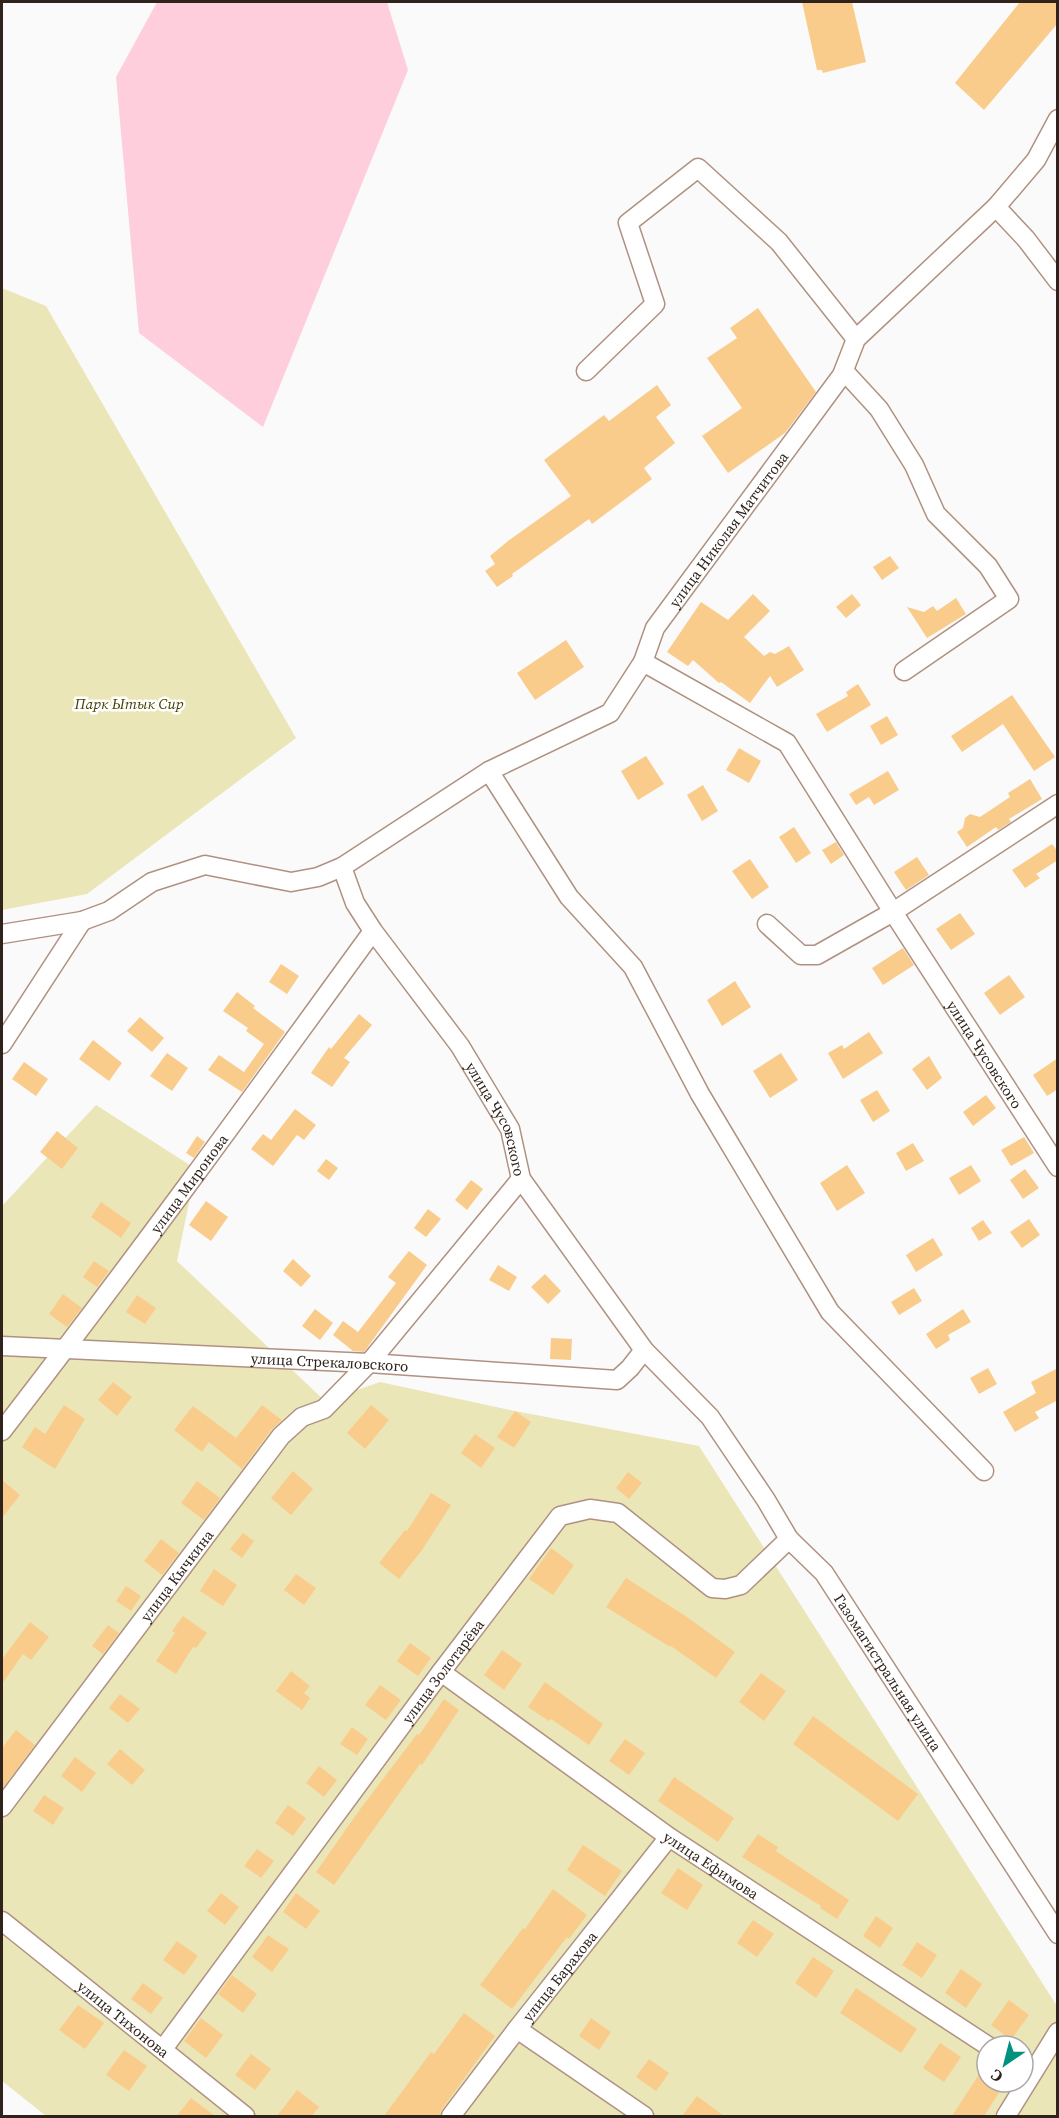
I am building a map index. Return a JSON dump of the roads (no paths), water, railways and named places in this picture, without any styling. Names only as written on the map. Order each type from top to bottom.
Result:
[{"type":"street","name":"улица Николая Матчитова","points":[[2,934],[82,921],[109,910],[152,882],[205,865],[291,882],[318,877],[342,867],[489,771],[610,713],[643,662],[655,628],[844,371],[856,339],[996,207],[1036,160],[1058,119]]},
{"type":"street","points":[[586,370],[656,303],[628,223],[698,168],[779,242],[856,339]]},
{"type":"street","points":[[996,207],[1026,239],[1058,280]]},
{"type":"street","points":[[844,371],[879,409],[914,465],[936,514],[988,566],[1009,599],[904,671]]},
{"type":"street","name":"улица Чусовского","points":[[643,662],[787,742],[893,912],[1058,1167]]},
{"type":"street","points":[[489,771],[569,897],[633,967],[700,1094],[830,1312],[984,1470]]},
{"type":"street","points":[[767,924],[801,955],[817,955],[893,912],[1058,804]]},
{"type":"street","name":"улица Чусовского","points":[[342,867],[355,903],[372,931],[460,1046],[510,1129],[521,1179],[644,1350],[710,1417]]},
{"type":"street","points":[[2,1044],[82,921]]},
{"type":"street","name":"улица Миронова","points":[[2,1431],[65,1350],[372,931]]},
{"type":"street","name":"улица Кычкина","points":[[2,1807],[280,1436],[302,1417],[324,1408],[369,1364],[521,1179]]},
{"type":"street","name":"улица Стрекаловского","points":[[2,1346],[369,1364],[617,1380],[644,1350]]},
{"type":"street","name":"Газомагистральная улица","points":[[710,1417],[766,1500],[789,1539],[824,1573],[1058,1934]]},
{"type":"street","name":"улица Золотарёва","points":[[162,2049],[441,1672],[560,1516],[590,1509],[618,1513],[712,1587],[725,1589],[741,1585],[789,1539]]},
{"type":"street","name":"улица Ефимова","points":[[441,1672],[669,1837],[975,2038]]},
{"type":"street","name":"улица Барахова","points":[[451,2116],[669,1837]]},
{"type":"street","name":"улица Тихонова","points":[[2,1921],[245,2116]]},
{"type":"street","points":[[517,2029],[644,2116]]},
{"type":"street","points":[[1035,2062],[1058,2032]]},
{"type":"street","points":[[1006,2116],[1016,2094]]},
{"type":"park label","name":"Парк Ытык Сир","points":[[129,703]]}]
